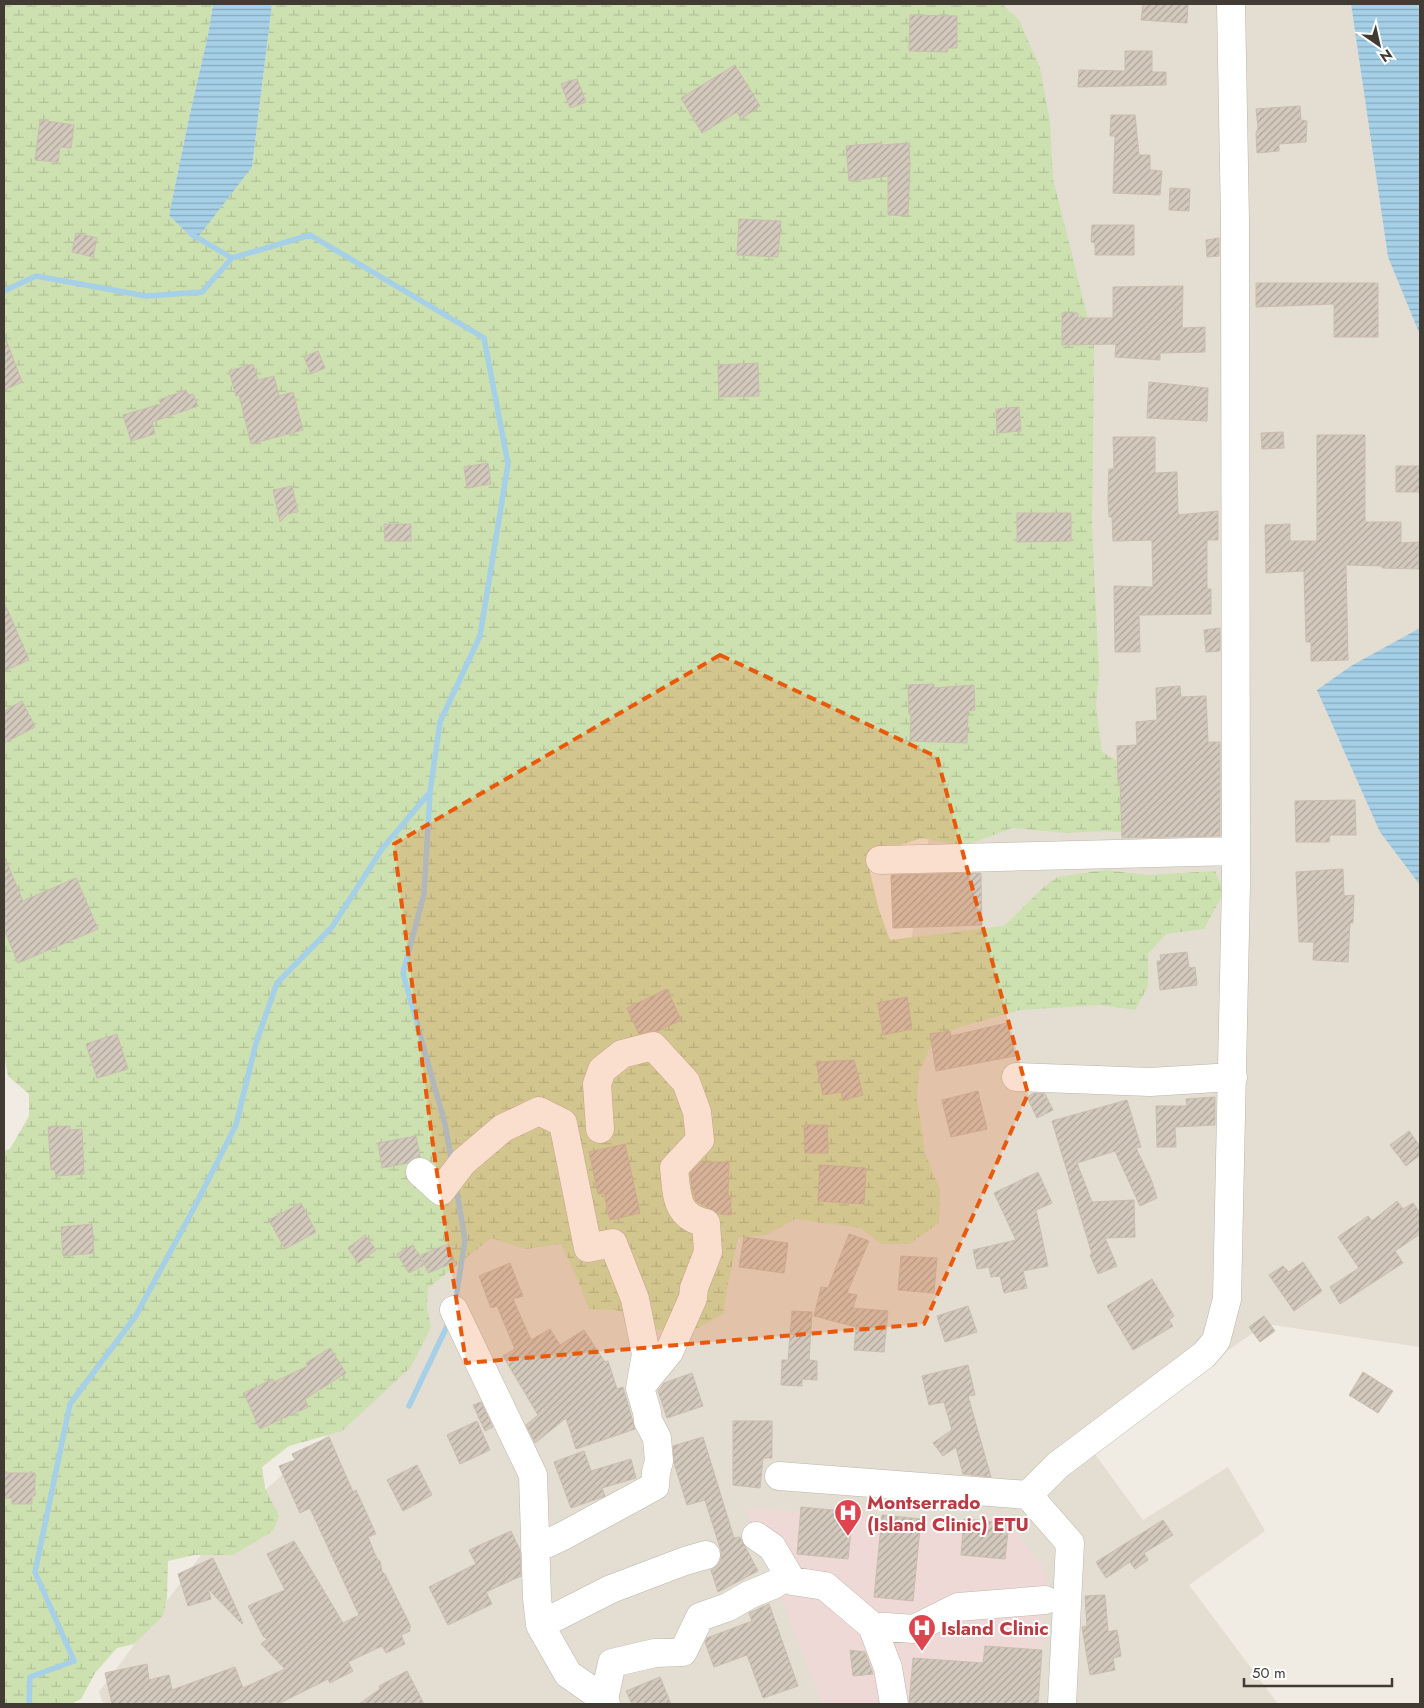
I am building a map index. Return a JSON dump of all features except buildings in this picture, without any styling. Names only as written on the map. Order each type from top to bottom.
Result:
[{"type":"street","points":[[1028,1495],[1058,1465],[1204,1355],[1216,1341],[1227,1299],[1236,886],[1234,851],[1235,220],[1231,4]]},
{"type":"street","points":[[880,860],[1234,851]]},
{"type":"street","points":[[600,1130],[597,1084],[602,1070],[622,1054],[654,1046],[686,1082],[696,1112],[700,1140],[674,1168],[678,1203],[689,1217],[706,1223],[708,1252],[692,1298],[669,1352],[640,1388]]},
{"type":"street","points":[[1016,1077],[1150,1082],[1232,1077]]},
{"type":"street","points":[[420,1172],[441,1191],[462,1162],[503,1128],[539,1111],[563,1123],[588,1248],[614,1243],[635,1299],[646,1354],[640,1388],[648,1421],[657,1438],[658,1461],[655,1486],[563,1536],[535,1548]]},
{"type":"street","points":[[454,1310],[533,1475],[537,1598],[540,1625],[568,1674],[605,1702],[612,1663],[655,1653],[684,1652],[700,1617],[728,1608],[748,1595],[775,1584]]},
{"type":"street","points":[[779,1476],[1028,1495],[1070,1543],[1062,1704]]},
{"type":"street","points":[[756,1536],[772,1547],[792,1581],[825,1586],[872,1626],[888,1668],[894,1704]]},
{"type":"street","points":[[540,1625],[611,1589],[706,1555]]},
{"type":"street","points":[[872,1626],[914,1629],[958,1607],[1045,1600]]},
{"type":"highlighted area","points":[[720,655],[937,757],[1028,1094],[924,1324],[466,1363],[434,1153],[394,844]]},
{"type":"shaded area","points":[[879,4],[1351,4],[1388,257],[1420,335],[1420,1347],[1266,1324],[1089,1446],[1143,1520],[1228,1467],[1265,1531],[1189,1585],[1278,1704],[103,1704],[99,1692],[219,1531],[363,1403],[310,1244],[889,1066],[936,798]]},
{"type":"shaded area","name":"Island Clinic","points":[[746,1509],[1009,1523],[1047,1574],[1038,1704],[823,1704]]},
{"type":"green space","points":[[4,4],[213,4],[169,215],[252,167],[272,4],[1002,4],[1019,20],[1040,68],[1050,122],[1053,179],[1094,343],[1092,529],[1099,672],[1096,706],[1102,752],[1118,761],[1194,836],[1103,831],[1067,833],[1012,828],[964,846],[922,838],[866,856],[879,910],[890,940],[1004,926],[1045,886],[1058,877],[1104,870],[1148,875],[1215,871],[1224,892],[1204,929],[1166,934],[1148,954],[1148,986],[1135,1010],[1101,1005],[1020,1010],[960,1027],[935,1037],[919,1072],[917,1098],[925,1153],[940,1190],[939,1223],[909,1244],[881,1244],[861,1228],[795,1219],[766,1235],[738,1238],[723,1314],[696,1329],[658,1330],[642,1320],[616,1310],[589,1309],[561,1244],[526,1249],[491,1238],[428,1288],[427,1307],[431,1327],[411,1367],[342,1431],[289,1446],[262,1467],[265,1488],[279,1516],[273,1531],[233,1555],[194,1555],[168,1561],[167,1598],[163,1616],[134,1644],[117,1648],[95,1673],[81,1699],[71,1704],[4,1704],[4,1151],[10,1149],[29,1116],[29,1094],[8,1076],[4,1054]]},
{"type":"water","points":[[213,4],[272,4],[252,167],[195,241],[169,215]]},
{"type":"water","points":[[1351,4],[1420,4],[1420,335],[1388,257]]},
{"type":"water","points":[[1420,628],[1420,885],[1380,832],[1317,690],[1351,666]]},
{"type":"waterway","points":[[29,1704],[30,1677],[74,1661],[35,1572],[70,1404],[135,1317],[236,1125],[256,1043],[277,983],[332,927],[382,849],[430,792],[440,722],[480,636],[508,464],[484,338],[310,235],[232,258],[191,234]]},
{"type":"waterway","points":[[4,291],[36,276],[146,296],[202,292],[232,258]]},
{"type":"waterway","points":[[430,792],[424,894],[403,973],[445,1124],[452,1163]]},
{"type":"waterway","points":[[455,1304],[465,1240],[456,1187]]},
{"type":"waterway","points":[[409,1406],[450,1320]]},
{"type":"place","name":"Montserrado (Island Clinic) ETU","points":[[848,1537]]},
{"type":"place","name":"Island Clinic","points":[[922,1652]]}]
